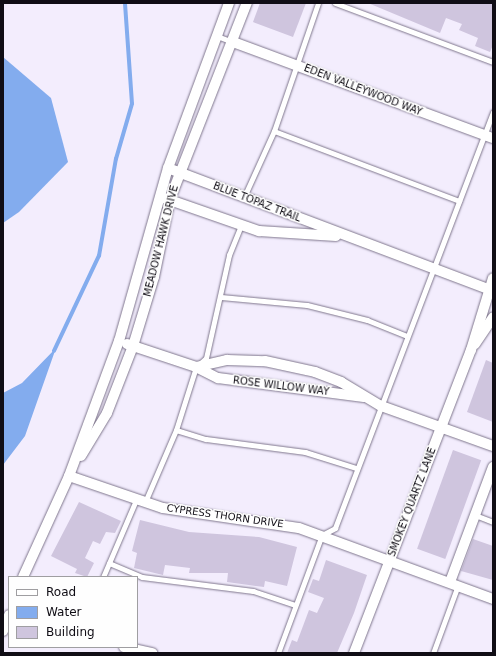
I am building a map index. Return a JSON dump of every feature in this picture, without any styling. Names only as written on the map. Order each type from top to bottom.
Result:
[{"type":"street","name":"MEADOW HAWK DRIVE","points":[[69,476],[107,413],[133,346],[154,277],[168,168],[228,3]]},
{"type":"street","name":"MEADOW HAWK DRIVE","points":[[23,576],[69,476],[119,341],[165,198],[179,172],[247,3]]},
{"type":"street","name":"EDEN VALLEYWOOD WAY","points":[[232,42],[489,137]]},
{"type":"street","name":"BLUE TOPAZ TRAIL","points":[[168,168],[433,270],[490,290]]},
{"type":"street","name":"BLUE TOPAZ TRAIL","points":[[165,198],[259,231],[346,237]]},
{"type":"street","name":"SMOKEY QUARTZ LANE","points":[[354,653],[470,350],[493,278]]},
{"type":"street","name":"SMOKEY QUARTZ LANE","points":[[470,350],[493,317]]},
{"type":"street","name":"ROSE WILLOW WAY","points":[[119,341],[196,367],[218,378],[369,398]]},
{"type":"street","name":"ROSE WILLOW WAY","points":[[196,367],[227,360],[264,362],[315,372],[369,398],[381,406],[441,426],[493,446]]},
{"type":"street","points":[[454,584],[475,515],[493,467]]},
{"type":"street","name":"CYPRESS THORN DRIVE","points":[[69,476],[140,501],[186,512],[262,520],[322,535],[390,559],[493,599]]},
{"type":"street","points":[[3,631],[8,618]]},
{"type":"street","points":[[128,648],[149,653]]},
{"type":"lane","points":[[244,197],[274,131],[318,3]]},
{"type":"lane","points":[[334,3],[493,62]]},
{"type":"lane","points":[[216,36],[232,42]]},
{"type":"lane","points":[[278,653],[322,535],[335,528],[356,468],[459,201],[489,137],[493,112]]},
{"type":"lane","points":[[274,131],[459,201]]},
{"type":"lane","points":[[103,576],[176,430],[196,367],[206,358],[221,297],[229,255],[241,225]]},
{"type":"lane","points":[[221,297],[307,305],[367,320],[407,336]]},
{"type":"lane","points":[[176,430],[206,439],[305,452],[356,468]]},
{"type":"lane","points":[[475,515],[493,522]]},
{"type":"lane","points":[[109,563],[142,577],[253,591],[295,605]]},
{"type":"lane","points":[[433,653],[454,584]]},
{"type":"water","points":[[3,57],[51,98],[68,162],[19,212],[3,223]]},
{"type":"water","points":[[56,348],[25,436],[3,465],[3,393],[22,383]]},
{"type":"building","points":[[260,3],[306,3],[293,37],[253,22]]},
{"type":"building","points":[[368,3],[493,3],[493,45],[490,52],[475,46],[478,38],[459,30],[462,24],[446,18],[440,33]]},
{"type":"building","points":[[486,360],[493,363],[493,422],[467,412]]},
{"type":"building","points":[[453,450],[481,460],[445,559],[417,549]]},
{"type":"building","points":[[79,502],[121,521],[115,533],[106,532],[100,544],[93,541],[85,558],[94,563],[88,576],[75,573],[77,569],[51,556]]},
{"type":"building","points":[[140,520],[189,532],[259,537],[297,547],[287,586],[265,581],[264,587],[227,582],[228,573],[189,573],[190,568],[165,565],[163,575],[134,568],[137,553],[132,551]]},
{"type":"building","points":[[473,539],[493,546],[493,580],[461,571]]},
{"type":"building","points":[[326,560],[367,575],[354,613],[337,653],[287,653],[292,640],[297,642],[309,610],[317,613],[324,598],[308,592],[313,579],[319,581]]},
{"type":"waterway","points":[[54,351],[99,256],[116,159],[132,104],[125,3]]}]
